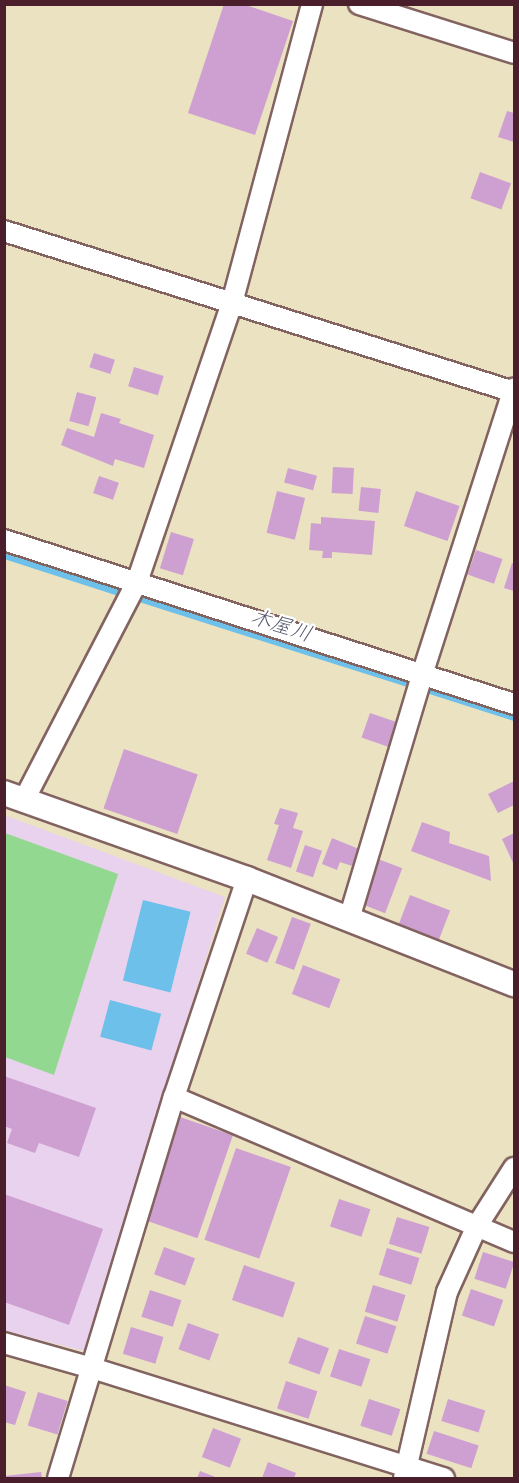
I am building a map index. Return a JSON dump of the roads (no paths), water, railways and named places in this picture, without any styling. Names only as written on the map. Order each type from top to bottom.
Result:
[{"type":"street","points":[[312,4],[232,303],[137,582],[14,796],[247,879],[514,984]]},
{"type":"street","points":[[359,4],[514,52]]},
{"type":"street","points":[[4,231],[514,390],[422,675],[349,919]]},
{"type":"street","points":[[4,540],[514,704]]},
{"type":"street","points":[[58,1479],[174,1097],[247,879]]},
{"type":"street","points":[[174,1097],[514,1242]]},
{"type":"street","points":[[405,1472],[447,1292],[477,1226],[514,1168]]},
{"type":"street","points":[[4,1343],[92,1368],[405,1472],[444,1479]]},
{"type":"water","points":[[143,900],[191,912],[170,992],[123,981]]},
{"type":"water","points":[[110,1000],[161,1014],[151,1050],[100,1037]]},
{"type":"waterway","name":"木屋川","points":[[4,555],[122,593]]},
{"type":"waterway","name":"木屋川","points":[[139,598],[413,685]]},
{"type":"waterway","name":"木屋川","points":[[426,689],[514,717]]}]
